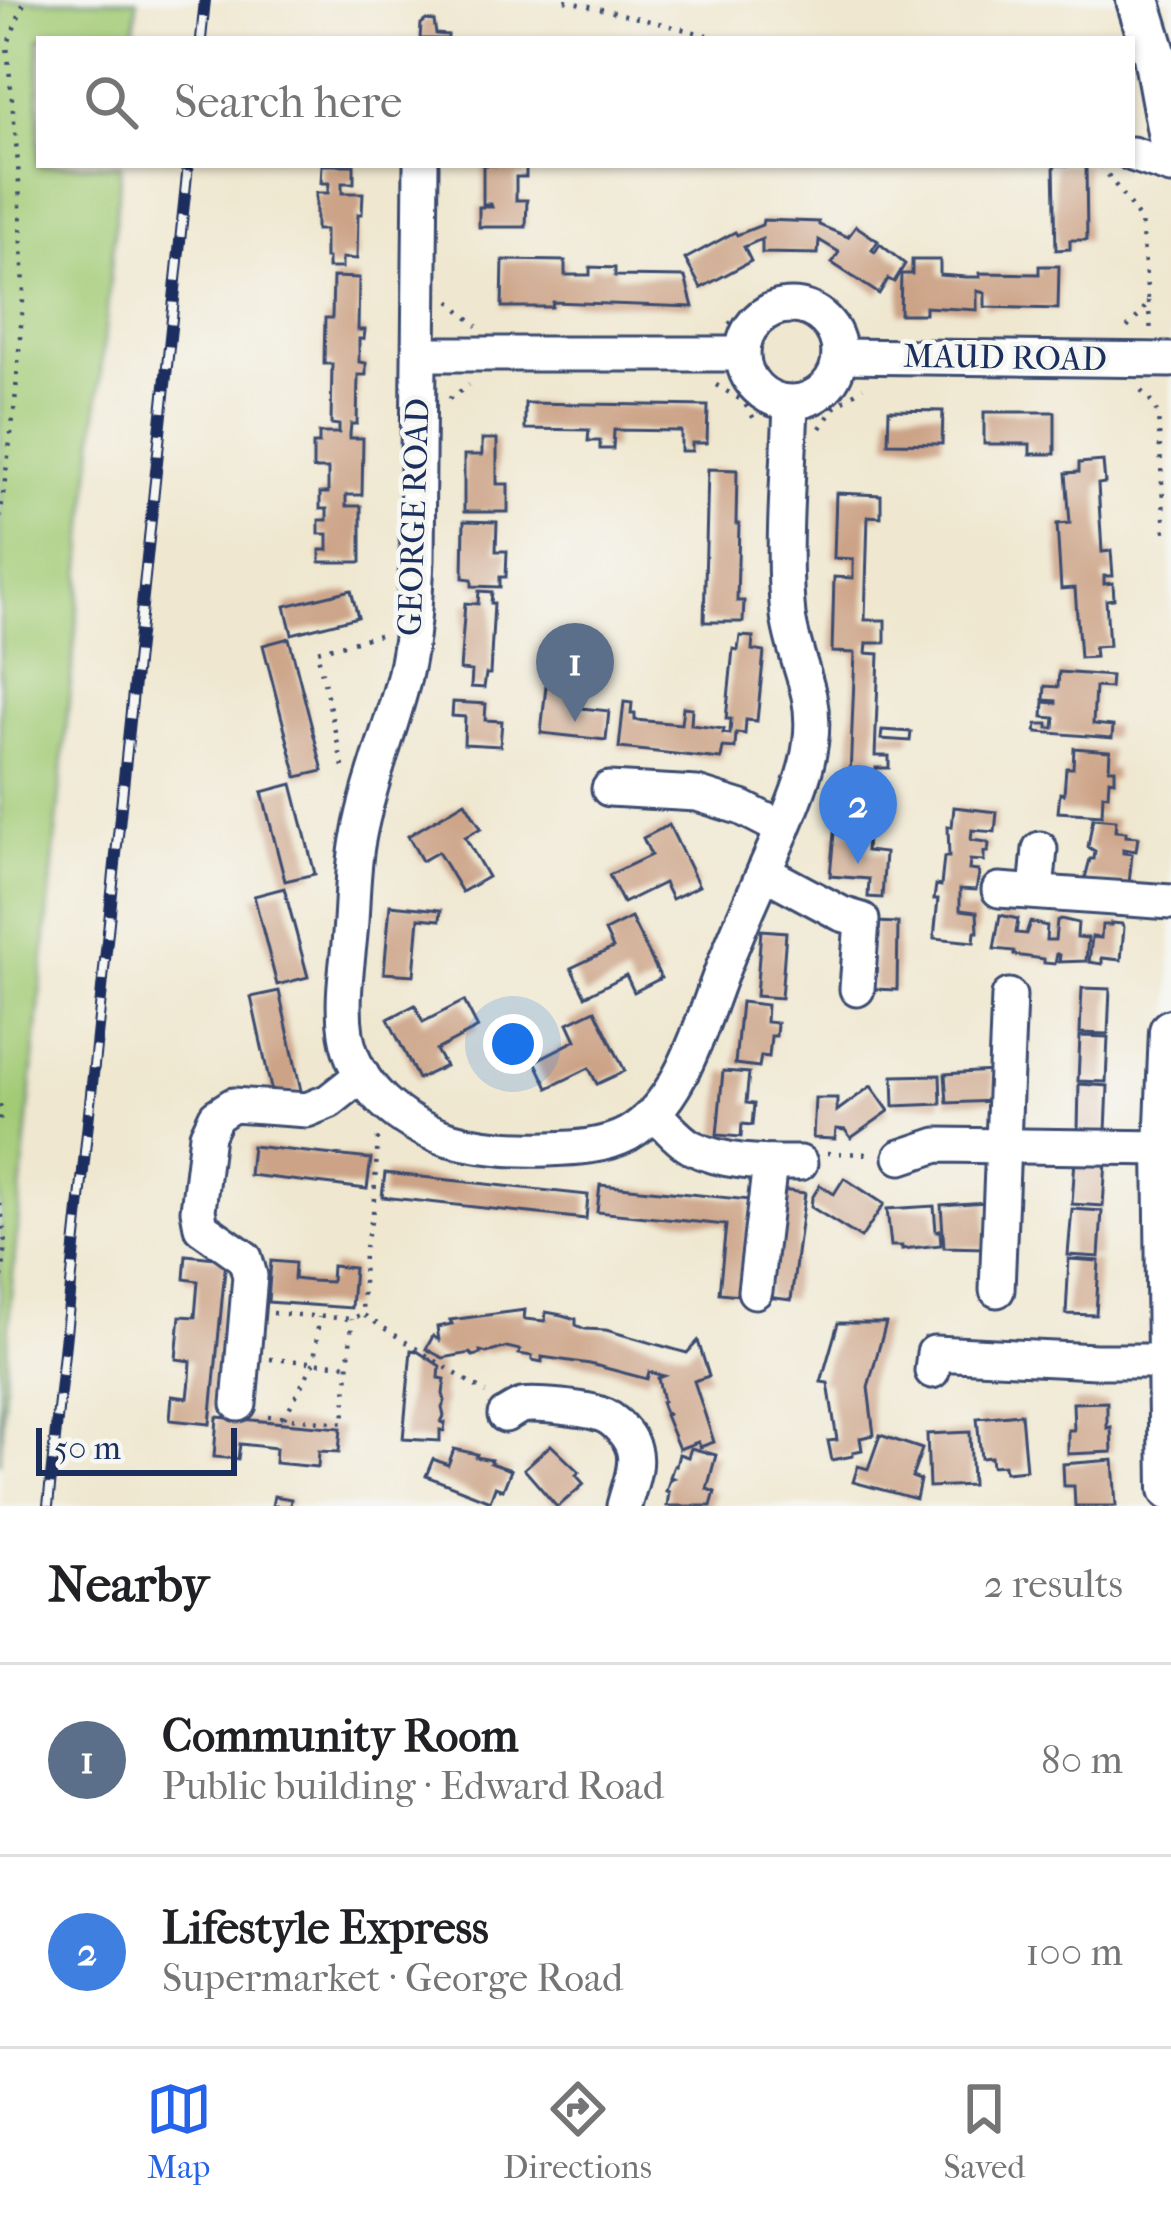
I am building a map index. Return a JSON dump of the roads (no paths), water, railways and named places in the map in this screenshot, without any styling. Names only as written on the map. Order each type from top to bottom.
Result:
[{"type":"main road","points":[[1152,21],[1171,143]]},
{"type":"main road","points":[[1171,1031],[1166,1148],[1171,1489]]},
{"type":"street","points":[[1135,155],[1171,167]]},
{"type":"street","name":"GEORGE ROAD","points":[[371,1086],[350,1051],[346,1034],[346,973],[358,836],[405,675],[414,622],[421,168]]},
{"type":"street","points":[[420,354],[733,341],[761,316],[781,307],[802,307],[822,317],[835,335],[839,356],[835,374],[809,399],[790,403],[767,396],[749,379],[733,341]]},
{"type":"street","name":"MAUD ROAD","points":[[839,356],[1171,360]]},
{"type":"street","points":[[238,1404],[250,1276],[245,1258],[201,1227],[198,1210],[207,1135],[216,1115],[233,1105],[307,1110],[371,1086],[398,1114],[424,1131],[455,1141],[526,1150],[584,1148],[626,1135],[654,1114],[670,1090],[699,1034],[805,779],[810,703],[789,620],[786,579],[790,403]]},
{"type":"street","points":[[610,789],[697,794],[742,808],[783,830]]},
{"type":"street","points":[[1036,891],[1040,850]]},
{"type":"street","points":[[764,872],[862,920],[857,989]]},
{"type":"street","points":[[999,890],[1171,902]]},
{"type":"street","points":[[998,1290],[1009,996]]},
{"type":"street","points":[[654,1114],[688,1146],[715,1156],[785,1163],[755,1291]]},
{"type":"street","points":[[901,1156],[938,1145],[1166,1148]]},
{"type":"street","points":[[932,1371],[934,1353],[1167,1361]]},
{"type":"street","points":[[505,1415],[520,1406],[540,1406],[602,1414],[616,1424],[627,1435],[635,1462],[624,1506]]},
{"type":"railway","points":[[201,36],[205,0]]},
{"type":"railway","points":[[48,1506],[188,168]]},
{"type":"place","name":"Community Room","points":[[575,722]]},
{"type":"place","name":"Lifestyle Express","points":[[858,864]]}]
